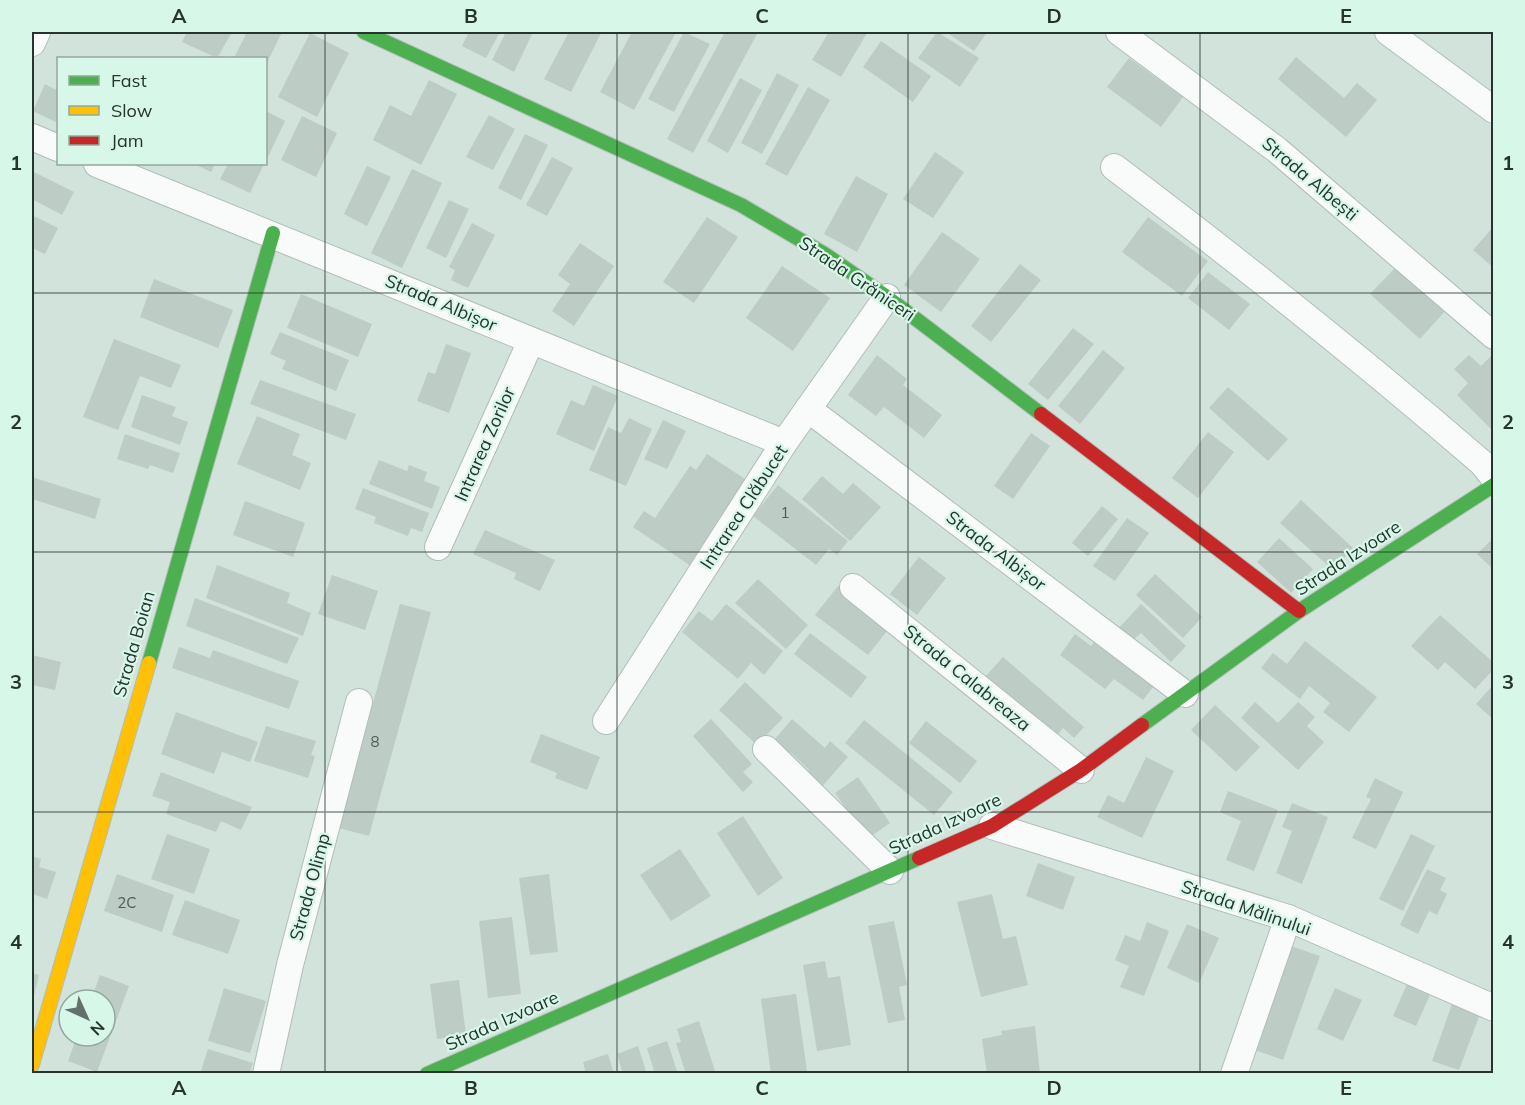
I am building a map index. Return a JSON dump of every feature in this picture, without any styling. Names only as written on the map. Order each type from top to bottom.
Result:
[{"type":"street","points":[[32,43],[38,32]]},
{"type":"street","name":"Strada Grăniceri","points":[[364,32],[741,205],[826,255],[887,297],[1299,611]]},
{"type":"street","name":"Strada Albești","points":[[1119,32],[1277,150],[1494,336]]},
{"type":"street","points":[[1388,32],[1494,110]]},
{"type":"street","points":[[32,137],[57,148]]},
{"type":"street","name":"Strada Albișor","points":[[100,165],[273,233],[531,341],[784,443]]},
{"type":"street","points":[[1114,167],[1312,320],[1399,391],[1482,463],[1494,477]]},
{"type":"street","name":"Strada Boian","points":[[32,1065],[273,233]]},
{"type":"street","name":"Intrarea Clăbucet","points":[[606,720],[784,443],[887,297]]},
{"type":"street","name":"Intrarea Zorilor","points":[[438,547],[531,341]]},
{"type":"street","name":"Strada Albișor","points":[[808,410],[1185,694]]},
{"type":"street","name":"Strada Izvoare","points":[[427,1074],[992,826],[1081,770],[1299,611],[1494,485]]},
{"type":"street","name":"Strada Calabreaza","points":[[853,587],[1081,770]]},
{"type":"street","name":"Strada Olimp","points":[[266,1074],[290,965],[359,702]]},
{"type":"street","points":[[766,749],[890,871]]},
{"type":"street","name":"Strada Mălinului","points":[[992,826],[1288,918],[1494,1008]]},
{"type":"street","points":[[1234,1074],[1288,918]]},
{"type":"building","points":[[187,32],[232,32],[218,57],[182,42]]},
{"type":"building","points":[[247,32],[282,32],[267,63],[267,57],[234,57]]},
{"type":"building","points":[[469,32],[500,32],[486,58],[462,46]]},
{"type":"building","points":[[506,32],[533,32],[514,72],[492,60]]},
{"type":"building","points":[[569,32],[601,33],[571,92],[544,79]]},
{"type":"building","points":[[632,32],[676,32],[634,110],[600,92]]},
{"type":"building","points":[[684,32],[710,44],[674,112],[648,99]]},
{"type":"building","points":[[725,32],[757,34],[693,153],[667,139]]},
{"type":"building","points":[[829,32],[867,33],[841,77],[812,60]]},
{"type":"building","points":[[937,32],[979,58],[960,87],[918,58]]},
{"type":"building","points":[[946,32],[987,32],[974,51]]},
{"type":"building","points":[[310,33],[349,53],[317,117],[278,97]]},
{"type":"building","points":[[881,41],[931,76],[913,102],[863,67]]},
{"type":"building","points":[[1296,57],[1344,98],[1357,83],[1377,100],[1346,137],[1278,79]]},
{"type":"building","points":[[1129,58],[1183,97],[1161,127],[1107,87]]},
{"type":"building","points":[[777,73],[799,85],[762,154],[741,143]]},
{"type":"building","points":[[740,78],[762,90],[728,153],[707,141]]},
{"type":"building","points":[[429,80],[457,94],[421,165],[373,140],[390,105],[411,116]]},
{"type":"building","points":[[45,84],[57,90],[57,123],[33,111]]},
{"type":"building","points":[[808,87],[830,100],[787,176],[765,164]]},
{"type":"building","points":[[267,112],[285,121],[267,159]]},
{"type":"building","points":[[489,115],[515,129],[493,170],[466,157]]},
{"type":"building","points":[[302,116],[337,133],[316,177],[281,160]]},
{"type":"building","points":[[525,134],[548,145],[521,200],[498,188]]},
{"type":"building","points":[[935,152],[964,172],[933,218],[903,199]]},
{"type":"building","points":[[552,157],[573,168],[547,216],[526,205]]},
{"type":"building","points":[[196,165],[214,165],[211,172]]},
{"type":"building","points":[[227,165],[264,165],[250,193],[220,179]]},
{"type":"building","points":[[367,166],[391,177],[367,226],[344,214]]},
{"type":"building","points":[[412,169],[442,183],[402,268],[371,253]]},
{"type":"building","points":[[32,171],[74,192],[62,215],[32,199]]},
{"type":"building","points":[[856,176],[888,194],[857,252],[824,234]]},
{"type":"building","points":[[449,200],[469,209],[446,258],[426,248]]},
{"type":"building","points":[[32,215],[58,228],[45,254],[32,248]]},
{"type":"building","points":[[707,217],[738,237],[694,303],[663,282]]},
{"type":"building","points":[[1148,217],[1208,261],[1182,296],[1122,252]]},
{"type":"building","points":[[472,223],[495,235],[468,288],[451,280],[455,270],[449,267]]},
{"type":"building","points":[[1494,226],[1494,268],[1473,250]]},
{"type":"building","points":[[942,232],[980,259],[941,312],[904,285]]},
{"type":"building","points":[[580,243],[614,266],[574,326],[552,311],[570,284],[558,275]]},
{"type":"building","points":[[1020,264],[1041,280],[991,342],[971,326]]},
{"type":"building","points":[[782,266],[830,298],[793,351],[746,318]]},
{"type":"building","points":[[1397,266],[1446,310],[1420,339],[1370,294]]},
{"type":"building","points":[[1208,272],[1250,304],[1229,330],[1188,298]]},
{"type":"building","points":[[154,279],[233,310],[218,348],[140,317]]},
{"type":"building","points":[[301,294],[372,324],[358,357],[287,328]]},
{"type":"building","points":[[1073,328],[1094,344],[1048,400],[1028,384]]},
{"type":"building","points":[[280,332],[349,360],[336,391],[282,369],[286,361],[270,354]]},
{"type":"building","points":[[114,339],[181,365],[171,388],[140,376],[118,430],[83,417]]},
{"type":"building","points":[[446,344],[471,353],[449,413],[417,401],[428,372],[435,374]]},
{"type":"building","points":[[1103,350],[1125,368],[1080,424],[1058,406]]},
{"type":"building","points":[[1494,353],[1494,432],[1457,395],[1468,383],[1454,369],[1469,355],[1481,366]]},
{"type":"building","points":[[877,355],[907,379],[903,385],[942,415],[924,438],[884,407],[876,416],[848,395]]},
{"type":"building","points":[[260,380],[356,414],[346,440],[250,404]]},
{"type":"building","points":[[593,385],[618,396],[594,451],[556,434],[571,400],[584,406]]},
{"type":"building","points":[[1228,387],[1288,439],[1268,461],[1209,408]]},
{"type":"building","points":[[142,395],[176,407],[172,416],[188,422],[180,445],[131,427]]},
{"type":"building","points":[[257,416],[300,434],[292,455],[311,463],[300,490],[237,464]]},
{"type":"building","points":[[629,418],[652,429],[626,486],[589,470],[608,427],[621,433]]},
{"type":"building","points":[[663,420],[686,431],[667,469],[644,459]]},
{"type":"building","points":[[1208,432],[1234,452],[1198,498],[1172,478]]},
{"type":"building","points":[[1031,433],[1050,446],[1013,499],[994,486]]},
{"type":"building","points":[[125,434],[180,453],[173,473],[150,465],[148,469],[117,459]]},
{"type":"building","points":[[707,454],[748,481],[691,566],[633,527],[644,511],[655,518],[690,466],[696,470]]},
{"type":"building","points":[[379,460],[407,471],[409,465],[427,472],[424,481],[440,487],[432,509],[369,484]]},
{"type":"building","points":[[822,476],[843,494],[853,483],[881,507],[850,541],[802,499]]},
{"type":"building","points":[[32,477],[101,499],[95,519],[32,499]]},
{"type":"building","points":[[778,485],[848,541],[837,555],[829,549],[816,565],[753,516]]},
{"type":"building","points":[[363,488],[429,513],[422,532],[411,528],[408,536],[374,523],[376,517],[355,509]]},
{"type":"building","points":[[1301,500],[1353,548],[1333,570],[1280,523]]},
{"type":"building","points":[[245,501],[305,523],[293,557],[233,535]]},
{"type":"building","points":[[1102,506],[1118,519],[1088,556],[1072,543]]},
{"type":"building","points":[[1127,518],[1149,533],[1115,581],[1093,566]]},
{"type":"building","points":[[485,530],[555,560],[540,591],[514,579],[516,573],[473,554]]},
{"type":"building","points":[[1279,538],[1313,569],[1291,593],[1257,562]]},
{"type":"building","points":[[1490,541],[1494,545],[1494,570],[1477,554]]},
{"type":"building","points":[[919,557],[946,578],[917,615],[890,594]]},
{"type":"building","points":[[217,565],[290,593],[287,603],[311,613],[303,636],[206,598]]},
{"type":"building","points":[[1155,574],[1202,617],[1183,638],[1136,595]]},
{"type":"building","points":[[332,575],[378,591],[365,630],[318,614]]},
{"type":"building","points":[[758,579],[808,625],[786,649],[735,603]]},
{"type":"building","points":[[838,586],[891,626],[868,655],[815,615]]},
{"type":"building","points":[[195,598],[299,638],[287,664],[186,626]]},
{"type":"building","points":[[400,604],[431,612],[369,836],[339,828]]},
{"type":"building","points":[[726,604],[783,651],[764,675],[751,663],[738,679],[682,632],[699,611],[712,621]]},
{"type":"building","points":[[1141,604],[1186,646],[1171,662],[1141,633],[1133,640],[1119,628]]},
{"type":"building","points":[[1440,615],[1494,663],[1494,669],[1475,689],[1445,662],[1438,670],[1411,646]]},
{"type":"building","points":[[810,633],[867,677],[851,698],[794,654]]},
{"type":"building","points":[[1075,634],[1091,646],[1098,638],[1157,682],[1143,700],[1114,679],[1105,689],[1060,655]]},
{"type":"building","points":[[1305,641],[1377,697],[1349,732],[1323,712],[1330,703],[1309,686],[1300,699],[1261,668],[1273,653],[1287,664]]},
{"type":"building","points":[[179,647],[210,658],[213,650],[299,681],[289,709],[172,668]]},
{"type":"building","points":[[32,655],[61,662],[55,690],[32,685]]},
{"type":"building","points":[[1003,657],[1084,727],[1074,738],[1063,728],[1055,738],[984,678]]},
{"type":"building","points":[[745,682],[783,718],[757,745],[719,710]]},
{"type":"building","points":[[1494,684],[1494,720],[1476,704]]},
{"type":"building","points":[[1255,702],[1278,723],[1298,702],[1315,717],[1307,726],[1324,742],[1298,770],[1241,718]]},
{"type":"building","points":[[1215,705],[1260,747],[1236,772],[1191,730]]},
{"type":"building","points":[[176,712],[258,742],[250,762],[222,752],[214,774],[161,754]]},
{"type":"building","points":[[711,719],[752,764],[743,772],[753,782],[743,792],[693,736]]},
{"type":"building","points":[[792,719],[825,748],[830,741],[848,757],[819,790],[803,776],[809,770],[790,752],[785,758],[770,745]]},
{"type":"building","points":[[864,720],[953,792],[934,815],[845,743]]},
{"type":"building","points":[[926,721],[977,761],[960,783],[909,743]]},
{"type":"building","points":[[266,726],[316,741],[311,755],[315,756],[308,778],[254,761]]},
{"type":"building","points":[[541,734],[600,757],[587,790],[555,778],[557,773],[530,762]]},
{"type":"building","points":[[1146,757],[1174,771],[1142,838],[1097,817],[1108,795],[1124,803]]},
{"type":"building","points":[[161,772],[252,807],[241,830],[221,821],[216,832],[166,814],[170,802],[152,796]]},
{"type":"building","points":[[858,777],[890,823],[867,839],[835,793]]},
{"type":"building","points":[[1375,778],[1403,792],[1376,849],[1352,838],[1371,799],[1366,797]]},
{"type":"building","points":[[1228,791],[1278,810],[1254,871],[1226,860],[1241,821],[1220,812]]},
{"type":"building","points":[[1292,803],[1328,817],[1302,884],[1276,873],[1292,831],[1282,827]]},
{"type":"building","points":[[743,816],[783,878],[758,896],[717,833]]},
{"type":"building","points":[[167,834],[210,849],[194,894],[151,879]]},
{"type":"building","points":[[1411,834],[1435,846],[1403,911],[1379,899]]},
{"type":"building","points":[[680,849],[711,896],[671,921],[640,875]]},
{"type":"building","points":[[32,856],[41,859],[39,867],[56,872],[47,899],[32,894]]},
{"type":"building","points":[[1038,863],[1075,877],[1063,910],[1026,896]]},
{"type":"building","points":[[1427,869],[1446,878],[1440,890],[1447,894],[1437,915],[1429,911],[1418,934],[1400,925]]},
{"type":"building","points":[[117,874],[174,895],[162,932],[104,911]]},
{"type":"building","points":[[549,874],[558,952],[530,955],[519,878]]},
{"type":"building","points":[[992,894],[1003,939],[1016,936],[1028,985],[981,997],[957,902]]},
{"type":"building","points":[[185,900],[240,920],[228,954],[172,935]]},
{"type":"building","points":[[512,917],[521,994],[488,998],[479,921]]},
{"type":"building","points":[[894,921],[907,985],[899,987],[905,1020],[888,1023],[868,926]]},
{"type":"building","points":[[1147,922],[1169,931],[1144,996],[1120,987],[1129,966],[1115,960],[1125,935],[1140,941]]},
{"type":"building","points":[[1187,924],[1219,938],[1199,983],[1167,968]]},
{"type":"building","points":[[1282,943],[1320,956],[1283,1060],[1255,1050],[1279,983],[1269,979]]},
{"type":"building","points":[[825,961],[828,978],[840,976],[851,1045],[817,1051],[803,965]]},
{"type":"building","points":[[32,973],[39,975],[32,1004]]},
{"type":"building","points":[[100,975],[129,986],[117,1018],[117,988],[95,988]]},
{"type":"building","points":[[459,980],[466,1035],[437,1039],[430,984]]},
{"type":"building","points":[[1407,984],[1430,995],[1416,1026],[1393,1016]]},
{"type":"building","points":[[224,988],[266,1001],[250,1053],[208,1041]]},
{"type":"building","points":[[1335,988],[1362,1000],[1343,1041],[1317,1029]]},
{"type":"building","points":[[796,994],[807,1071],[771,1074],[761,999]]},
{"type":"building","points":[[1452,1004],[1480,1014],[1459,1070],[1432,1061]]},
{"type":"building","points":[[699,1021],[716,1074],[686,1074],[676,1043],[681,1042],[677,1029]]},
{"type":"building","points":[[1035,1026],[1040,1074],[987,1074],[982,1039],[1002,1035],[1001,1031]]},
{"type":"building","points":[[667,1041],[678,1074],[655,1074],[647,1048]]},
{"type":"building","points":[[638,1046],[647,1074],[623,1074],[617,1054]]},
{"type":"building","points":[[73,1048],[106,1048],[97,1072],[68,1061]]},
{"type":"building","points":[[208,1049],[253,1063],[249,1074],[200,1074]]},
{"type":"building","points":[[608,1054],[614,1074],[586,1074],[583,1062]]},
{"type":"traffic: fast","points":[[364,32],[741,205],[826,255],[887,297],[1041,414]]},
{"type":"traffic: fast","points":[[149,663],[273,233]]},
{"type":"traffic: fast","points":[[1142,725],[1299,611],[1494,485]]},
{"type":"traffic: fast","points":[[427,1074],[919,858]]},
{"type":"traffic: slow","points":[[32,1065],[149,663]]},
{"type":"traffic: jam","points":[[1041,414],[1299,611]]},
{"type":"traffic: jam","points":[[919,858],[992,826],[1081,770],[1142,725]]}]
